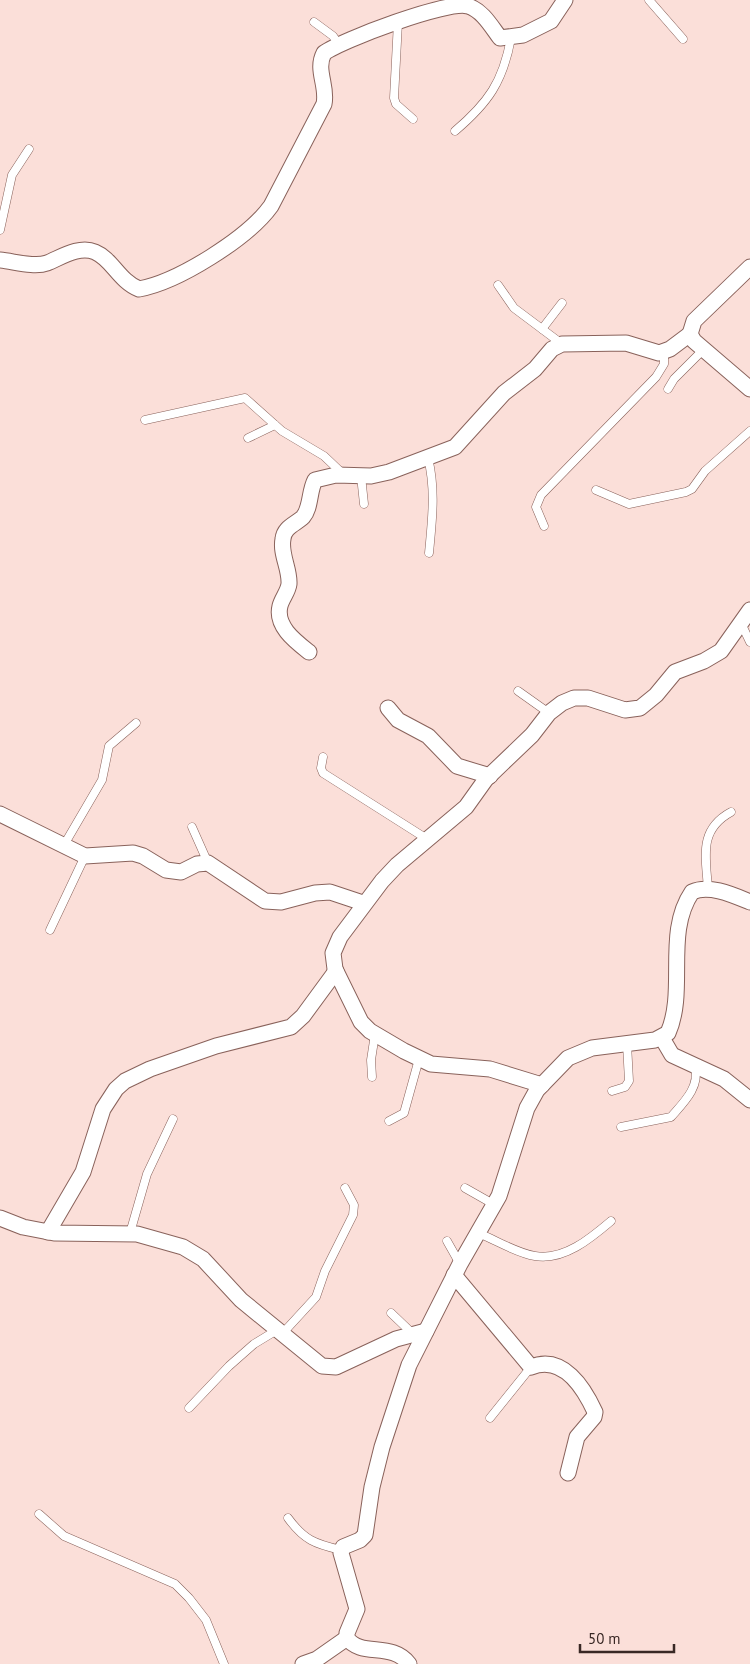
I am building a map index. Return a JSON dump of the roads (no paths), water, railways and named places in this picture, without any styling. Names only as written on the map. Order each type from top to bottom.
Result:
[{"type":"street","points":[[0,260],[45,264],[80,251],[95,252],[124,281],[140,289],[170,280],[230,244],[265,215],[324,104],[326,95],[320,67],[321,58],[328,50],[398,22],[446,6],[467,6],[478,11],[500,38],[511,38],[551,21],[565,0]]},
{"type":"street","points":[[309,652],[291,638],[279,617],[279,607],[289,582],[282,538],[288,527],[304,516],[315,480],[323,477],[360,476],[389,472],[460,444],[504,393],[535,369],[552,349],[562,344],[626,343],[652,352],[664,352],[690,334],[694,321],[750,267]]},
{"type":"street","points":[[690,334],[704,349],[750,389]]},
{"type":"street","points":[[542,1085],[490,1069],[446,1067],[420,1059],[375,1034],[361,1022],[336,972],[332,960],[340,937],[363,904],[397,865],[466,806],[490,776],[532,735],[549,713],[562,703],[574,698],[588,698],[625,710],[640,708],[656,695],[675,672],[704,661],[721,651],[750,610]]},
{"type":"street","points":[[388,708],[398,720],[428,736],[457,766],[490,776]]},
{"type":"street","points":[[0,814],[85,856],[133,853],[143,856],[166,870],[181,872],[196,864],[208,863],[265,901],[281,902],[315,893],[330,892],[342,894],[363,904]]},
{"type":"street","points":[[347,1638],[347,1633],[357,1609],[342,1550],[365,1535],[372,1487],[382,1447],[419,1332],[495,1204],[527,1108],[542,1085],[568,1058],[592,1048],[662,1038],[668,1033],[672,1023],[676,957],[682,913],[692,892],[700,888],[708,889],[750,902]]},
{"type":"street","points":[[48,1232],[83,1172],[107,1100],[120,1085],[150,1069],[216,1046],[291,1028],[303,1016],[336,972]]},
{"type":"street","points":[[662,1038],[672,1055],[733,1084],[750,1100]]},
{"type":"street","points":[[0,1218],[23,1227],[48,1232],[130,1233],[164,1240],[203,1259],[241,1300],[317,1363],[329,1368],[336,1367],[419,1332]]},
{"type":"street","points":[[457,1270],[531,1367],[554,1365],[572,1375],[578,1381],[595,1412],[594,1417],[577,1437],[568,1473]]},
{"type":"street","points":[[303,1664],[317,1659],[347,1638]]},
{"type":"street","points":[[347,1638],[356,1646],[391,1651],[402,1655],[409,1664]]},
{"type":"lane","points":[[649,0],[682,39]]},
{"type":"lane","points":[[314,22],[332,36],[339,45]]},
{"type":"lane","points":[[398,22],[394,98],[396,104],[412,119]]},
{"type":"lane","points":[[455,131],[478,112],[496,85],[506,65],[511,38]]},
{"type":"lane","points":[[0,230],[12,176],[29,149]]},
{"type":"lane","points":[[498,285],[508,302],[562,344]]},
{"type":"lane","points":[[542,329],[562,303]]},
{"type":"lane","points":[[668,389],[674,379],[704,349]]},
{"type":"lane","points":[[544,526],[536,507],[541,495],[656,377],[664,364],[664,352]]},
{"type":"lane","points":[[145,420],[241,397],[249,400],[275,425],[324,456],[344,476]]},
{"type":"lane","points":[[248,438],[275,425]]},
{"type":"lane","points":[[596,490],[628,504],[692,490],[705,471],[750,431]]},
{"type":"lane","points":[[428,458],[433,481],[434,498],[429,553]]},
{"type":"lane","points":[[360,476],[364,504]]},
{"type":"lane","points":[[741,623],[750,642]]},
{"type":"lane","points":[[518,691],[549,713]]},
{"type":"lane","points":[[64,845],[102,780],[109,746],[136,723]]},
{"type":"lane","points":[[323,757],[321,768],[323,773],[427,839]]},
{"type":"lane","points":[[708,889],[706,845],[708,837],[716,822],[731,812]]},
{"type":"lane","points":[[192,827],[208,863]]},
{"type":"lane","points":[[50,930],[85,856]]},
{"type":"lane","points":[[372,1077],[371,1060],[375,1034]]},
{"type":"lane","points":[[612,1091],[625,1086],[629,1081],[627,1044]]},
{"type":"lane","points":[[389,1121],[404,1113],[420,1059]]},
{"type":"lane","points":[[621,1127],[671,1117],[695,1085],[697,1076],[695,1067]]},
{"type":"lane","points":[[130,1233],[152,1163],[173,1119]]},
{"type":"lane","points":[[189,1408],[229,1366],[254,1344],[280,1332],[316,1297],[325,1271],[353,1215],[354,1205],[345,1188]]},
{"type":"lane","points":[[465,1188],[495,1204]]},
{"type":"lane","points":[[478,1233],[537,1257],[572,1249],[584,1243],[611,1221]]},
{"type":"lane","points":[[446,1241],[457,1270]]},
{"type":"lane","points":[[392,1313],[419,1332]]},
{"type":"lane","points":[[490,1418],[531,1367]]},
{"type":"lane","points":[[39,1514],[64,1536],[175,1584],[206,1620],[224,1664]]},
{"type":"lane","points":[[288,1518],[301,1535],[310,1541],[342,1550]]}]
